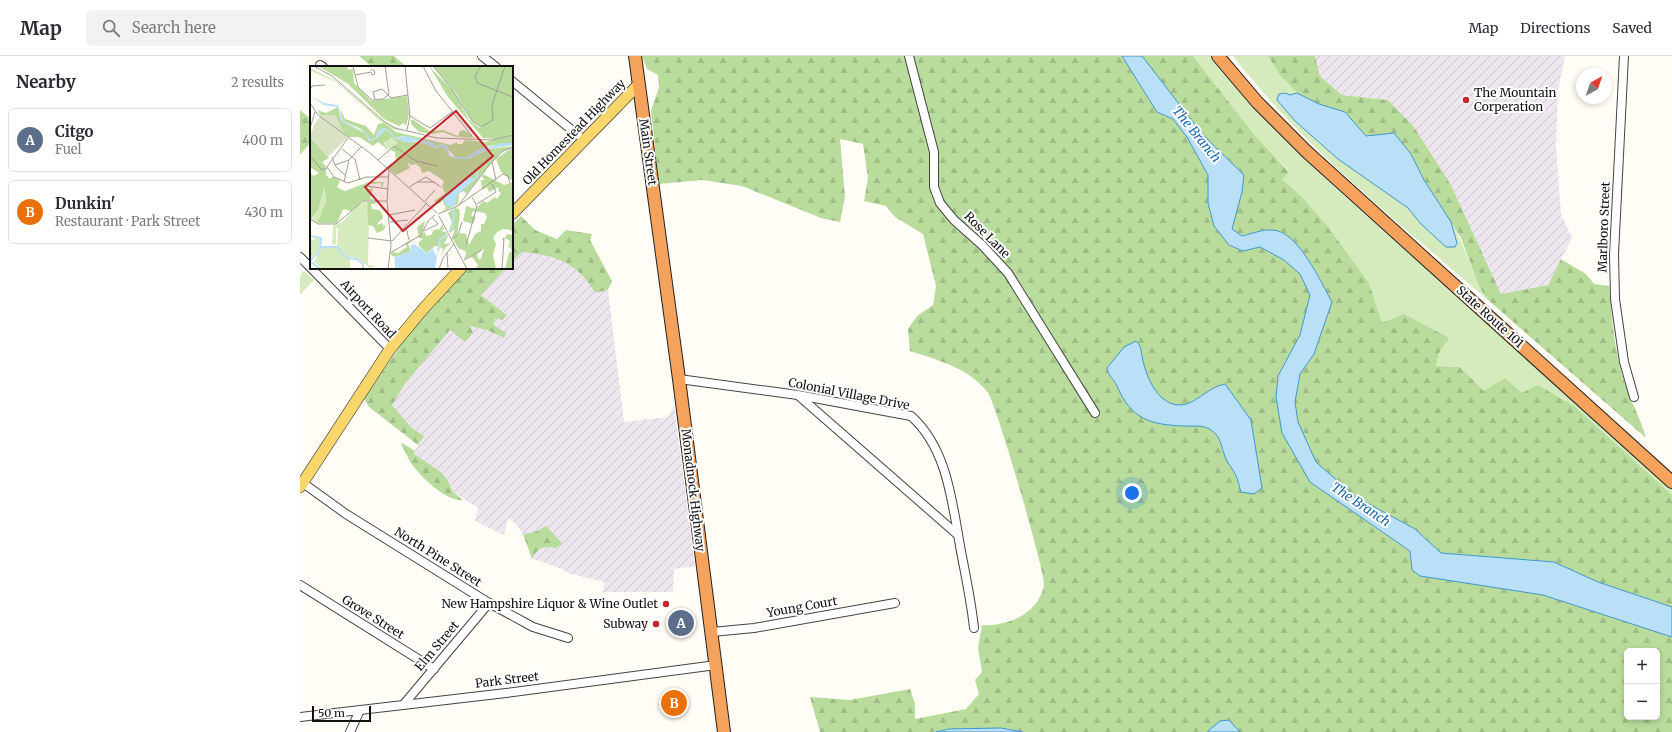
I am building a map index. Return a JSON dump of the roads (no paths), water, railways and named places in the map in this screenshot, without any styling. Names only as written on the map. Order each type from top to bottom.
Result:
[{"type":"highway","name":"Main Street","points":[[635,56],[662,248]]},
{"type":"highway","name":"State Route 101","points":[[1218,56],[1257,102],[1307,152],[1672,482]]},
{"type":"highway","name":"State Route 101","points":[[1225,56],[1307,152]]},
{"type":"highway","name":"Monadnock Highway","points":[[662,248],[724,732]]},
{"type":"main road","name":"Old Homestead Highway","points":[[513,213],[638,84]]},
{"type":"main road","points":[[301,485],[390,349],[424,308],[460,269]]},
{"type":"street","points":[[482,56],[495,66]]},
{"type":"street","name":"Rose Lane","points":[[909,56],[934,152],[934,187],[940,203],[954,220],[982,245],[1008,273],[1095,413]]},
{"type":"street","name":"Marlboro Street","points":[[1624,56],[1614,254],[1615,299],[1624,362],[1634,397]]},
{"type":"street","points":[[513,82],[584,140]]},
{"type":"street","name":"Airport Road","points":[[300,258],[310,267]]},
{"type":"street","name":"Airport Road","points":[[312,269],[390,349]]},
{"type":"street","name":"Colonial Village Drive","points":[[679,379],[798,395],[911,416],[923,427],[937,452],[950,490],[974,628]]},
{"type":"street","points":[[798,395],[958,535]]},
{"type":"street","name":"North Pine Street","points":[[301,485],[489,603],[533,627],[568,638]]},
{"type":"street","name":"Grove Street","points":[[300,585],[434,669]]},
{"type":"street","name":"Young Court","points":[[712,632],[754,628],[895,602]]},
{"type":"street","name":"Elm Street","points":[[404,704],[489,603]]},
{"type":"street","name":"Park Street","points":[[300,717],[506,693],[716,665]]},
{"type":"street","points":[[350,732],[360,710]]},
{"type":"water","name":"The Branch","points":[[1122,56],[1142,56],[1203,135],[1244,175],[1242,192],[1232,229],[1242,236],[1268,230],[1282,232],[1300,248],[1308,259],[1332,302],[1314,354],[1300,374],[1295,402],[1298,422],[1316,462],[1356,497],[1415,529],[1441,553],[1554,562],[1598,582],[1672,607],[1672,637],[1543,595],[1420,576],[1412,570],[1410,551],[1310,482],[1282,433],[1276,397],[1278,376],[1300,335],[1310,295],[1300,274],[1284,260],[1260,247],[1243,251],[1229,245],[1214,226],[1208,203],[1208,175],[1187,137],[1173,119],[1157,112]]},
{"type":"water","points":[[1285,93],[1290,95],[1297,93],[1319,104],[1345,112],[1366,136],[1394,133],[1411,154],[1424,180],[1451,222],[1457,243],[1455,247],[1446,247],[1421,224],[1408,208],[1338,159],[1295,121],[1277,100],[1279,94]]},
{"type":"water","points":[[1136,341],[1140,347],[1147,375],[1155,389],[1160,396],[1172,404],[1186,404],[1225,384],[1251,420],[1262,488],[1254,494],[1241,492],[1237,478],[1226,459],[1219,439],[1215,433],[1208,428],[1201,426],[1173,425],[1152,422],[1135,413],[1129,406],[1107,368],[1124,347]]},
{"type":"water","points":[[1229,720],[1240,732],[1207,732],[1220,721]]},
{"type":"water","points":[[1001,728],[1023,732],[936,732],[949,729]]},
{"type":"place","name":"The Mountain Corperation","points":[[1466,100]]},
{"type":"place","name":"New Hampshire Liquor & Wine Outlet","points":[[666,604]]},
{"type":"place","name":"Citgo","points":[[681,623]]},
{"type":"place","name":"Subway","points":[[656,624]]},
{"type":"place","name":"Dunkin'","points":[[674,703]]}]
